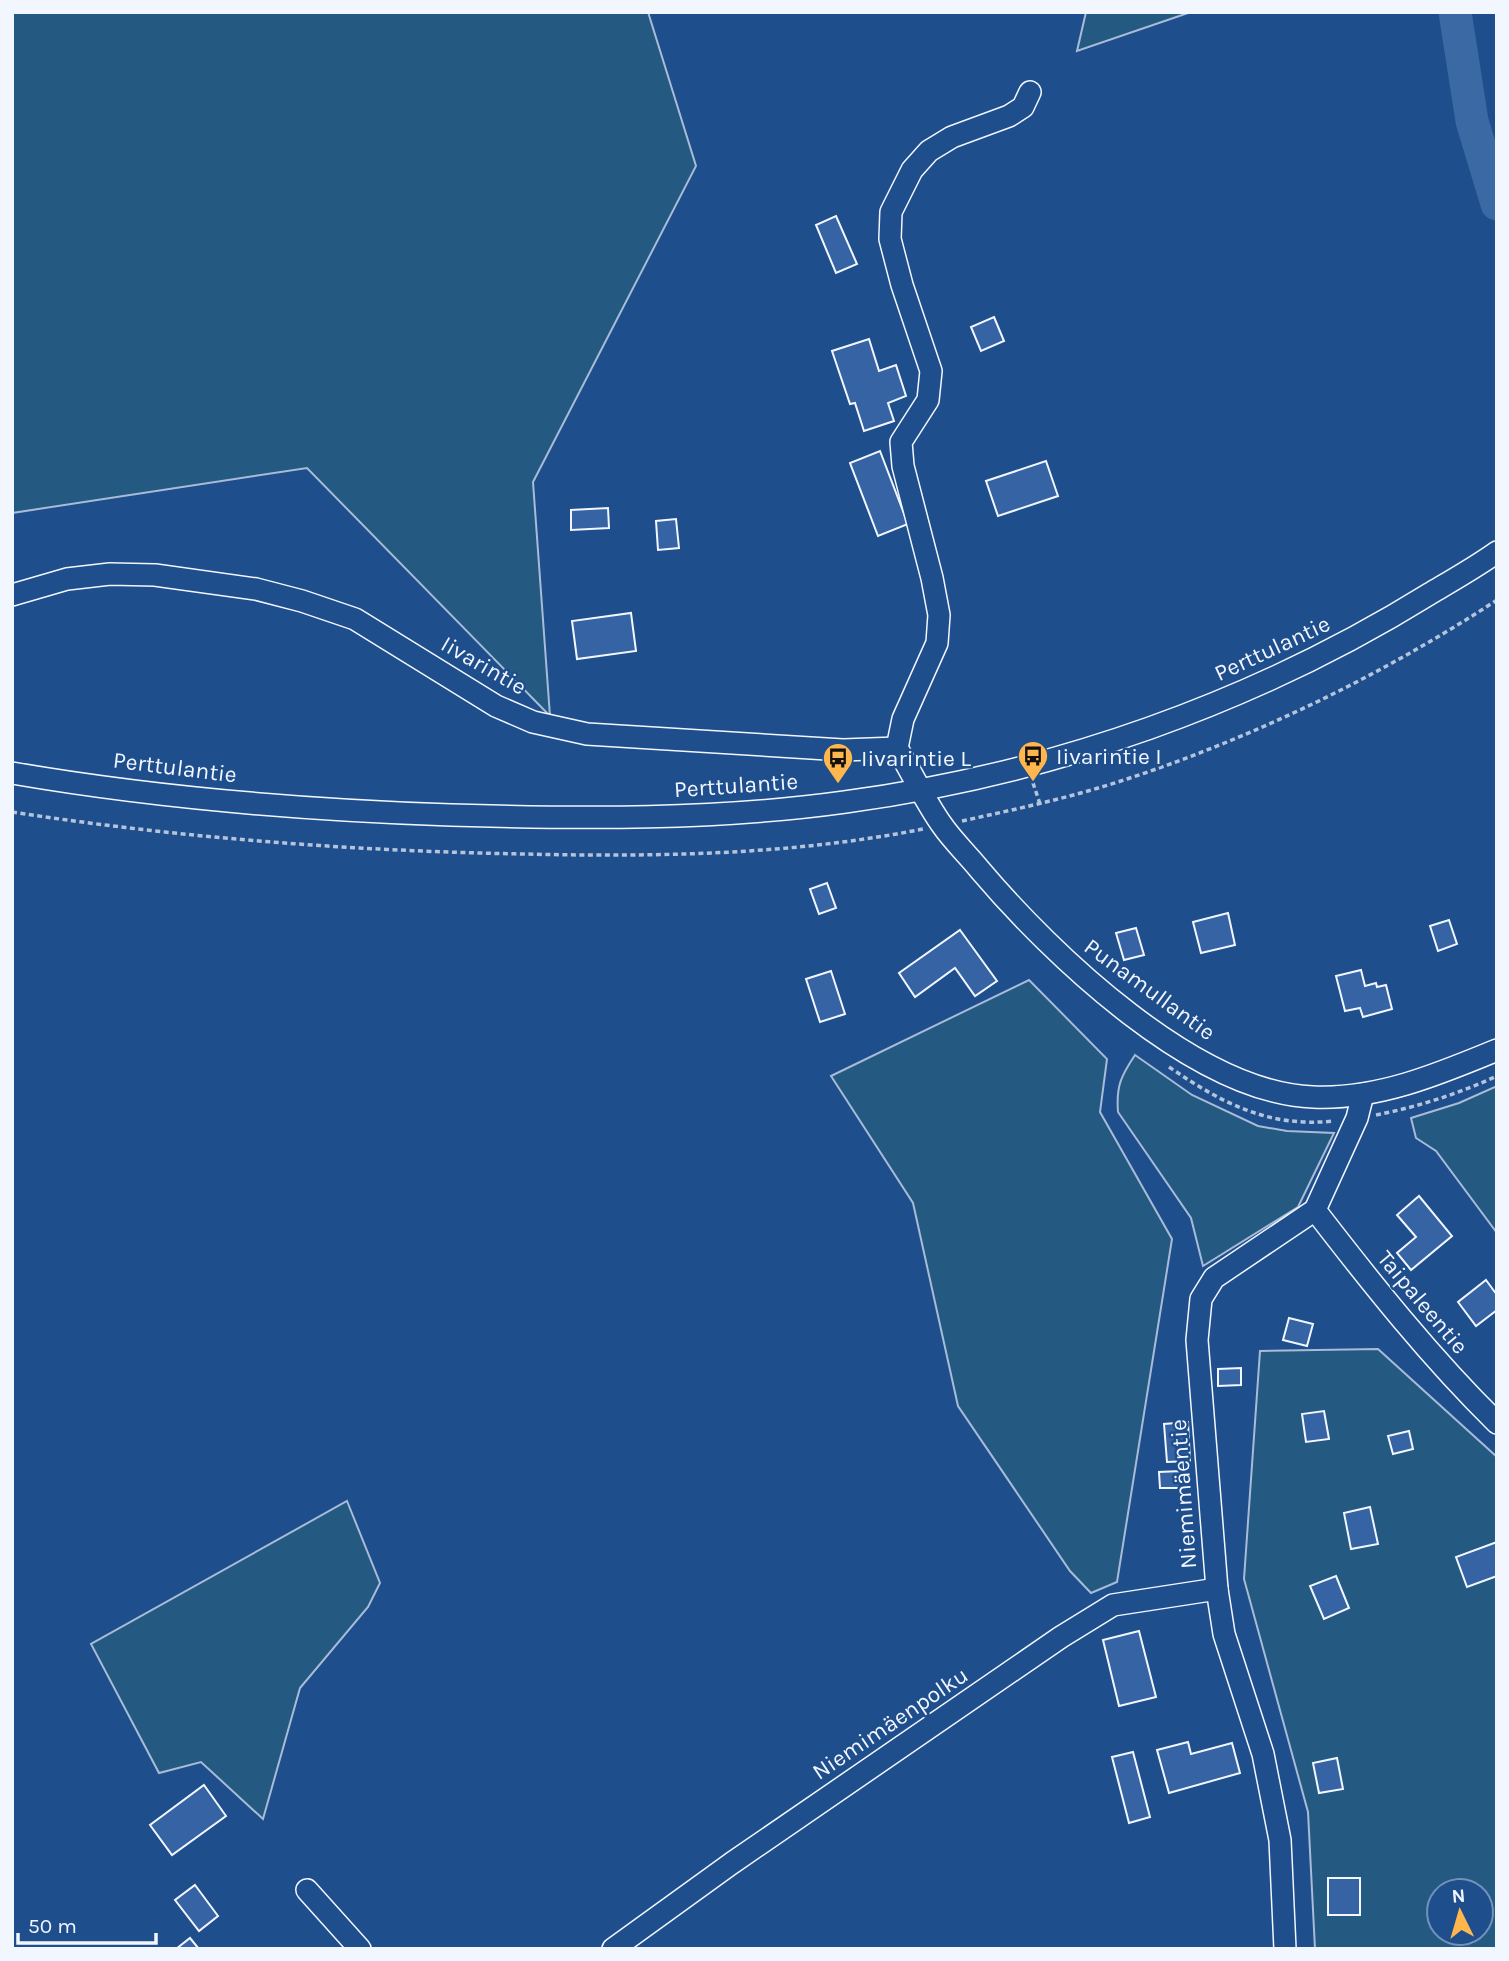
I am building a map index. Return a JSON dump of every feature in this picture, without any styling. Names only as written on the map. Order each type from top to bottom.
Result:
[{"type":"street","points":[[922,790],[897,748],[903,719],[937,643],[939,615],[903,466],[901,442],[928,400],[931,372],[890,239],[891,212],[912,170],[929,150],[952,136],[1016,112],[1023,107],[1030,92]]},
{"type":"street","name":"Perttulantie","points":[[12,773],[195,797],[397,813],[564,818],[705,815],[845,802],[989,776],[1191,713],[1298,667],[1381,624],[1497,552]]},
{"type":"street","name":"Iivarintie","points":[[12,594],[67,579],[110,574],[155,575],[256,589],[302,600],[355,619],[496,706],[533,722],[587,734],[627,737],[843,750],[897,748]]},
{"type":"street","name":"Punamullantie","points":[[922,790],[943,825],[998,891],[1077,971],[1177,1046],[1216,1069],[1245,1082],[1276,1091],[1313,1097],[1363,1094],[1414,1081],[1497,1051]]},
{"type":"street","points":[[1315,1210],[1357,1118],[1363,1094]]},
{"type":"street","name":"Taipaleentie","points":[[1315,1210],[1372,1284],[1497,1423]]},
{"type":"street","name":"Niemimäentie","points":[[1285,1949],[1278,1828],[1264,1754],[1224,1633],[1217,1589],[1198,1340],[1201,1299],[1214,1278],[1315,1210]]},
{"type":"street","name":"Niemimäenpolku","points":[[613,1949],[732,1863],[1061,1637],[1113,1605],[1217,1589]]},
{"type":"street","points":[[307,1890],[360,1949]]},
{"type":"path","points":[[12,812],[184,835],[415,852],[580,855],[722,853],[810,846],[943,825],[1040,804],[1127,779],[1256,730],[1385,667],[1455,628],[1497,600]]},
{"type":"path","points":[[1033,783],[1040,804]]},
{"type":"shaded area","points":[[12,12],[648,12],[696,166],[533,482],[550,716],[307,468],[12,513]]},
{"type":"shaded area","points":[[1086,12],[1191,12],[1077,51]]},
{"type":"shaded area","points":[[1029,980],[1107,1059],[1100,1112],[1172,1239],[1117,1582],[1091,1593],[1070,1571],[958,1406],[913,1203],[831,1076]]},
{"type":"shaded area","points":[[1135,1055],[1192,1095],[1258,1126],[1287,1131],[1334,1133],[1298,1207],[1203,1266],[1191,1218],[1118,1112],[1120,1082]]},
{"type":"shaded area","points":[[1497,1086],[1497,1233],[1436,1151],[1416,1138],[1411,1118],[1459,1103]]},
{"type":"shaded area","points":[[1378,1349],[1497,1457],[1497,1949],[1315,1949],[1308,1812],[1244,1579],[1260,1351]]},
{"type":"shaded area","points":[[347,1501],[380,1583],[368,1607],[300,1688],[263,1819],[201,1762],[159,1773],[91,1644]]},
{"type":"building","points":[[836,216],[857,264],[836,273],[816,225]]},
{"type":"building","points":[[994,317],[1004,341],[981,351],[971,327]]},
{"type":"building","points":[[869,339],[879,371],[896,365],[906,396],[888,403],[894,421],[864,431],[855,403],[850,404],[832,351]]},
{"type":"building","points":[[880,451],[908,524],[878,536],[850,463]]},
{"type":"building","points":[[1046,461],[1058,496],[998,516],[986,481]]},
{"type":"building","points":[[608,508],[609,528],[571,530],[571,510]]},
{"type":"building","points":[[676,519],[679,548],[658,550],[656,521]]},
{"type":"building","points":[[631,613],[636,651],[577,659],[572,621]]},
{"type":"building","points":[[827,883],[836,908],[819,914],[810,889]]},
{"type":"building","points":[[1228,913],[1235,945],[1201,953],[1193,922]]},
{"type":"building","points":[[1449,920],[1457,944],[1438,951],[1430,926]]},
{"type":"building","points":[[1136,928],[1144,955],[1124,960],[1116,933]]},
{"type":"building","points":[[960,930],[997,981],[975,996],[955,968],[915,997],[899,973]]},
{"type":"building","points":[[1361,970],[1365,986],[1376,983],[1377,987],[1386,985],[1392,1009],[1363,1017],[1360,1008],[1345,1011],[1336,976]]},
{"type":"building","points":[[831,971],[845,1014],[820,1022],[806,979]]},
{"type":"building","points":[[1419,1196],[1452,1236],[1411,1270],[1397,1253],[1416,1237],[1397,1215]]},
{"type":"building","points":[[1486,1280],[1497,1295],[1497,1310],[1476,1326],[1458,1302]]},
{"type":"building","points":[[1289,1318],[1313,1324],[1307,1346],[1283,1340]]},
{"type":"building","points":[[1241,1368],[1241,1385],[1218,1386],[1218,1369]]},
{"type":"building","points":[[1324,1411],[1329,1439],[1306,1442],[1302,1414]]},
{"type":"building","points":[[1188,1422],[1190,1461],[1167,1462],[1164,1424]]},
{"type":"building","points":[[1409,1431],[1413,1449],[1393,1454],[1388,1436]]},
{"type":"building","points":[[1181,1471],[1182,1488],[1160,1488],[1159,1472]]},
{"type":"building","points":[[1370,1507],[1378,1544],[1351,1549],[1344,1513]]},
{"type":"building","points":[[1497,1542],[1497,1576],[1467,1587],[1456,1557]]},
{"type":"building","points":[[1336,1576],[1349,1608],[1324,1619],[1310,1586]]},
{"type":"building","points":[[1139,1631],[1156,1697],[1119,1706],[1103,1640]]},
{"type":"building","points":[[1188,1742],[1191,1754],[1232,1743],[1240,1773],[1169,1793],[1157,1750]]},
{"type":"building","points":[[1133,1752],[1150,1817],[1129,1823],[1112,1757]]},
{"type":"building","points":[[1337,1758],[1343,1789],[1319,1793],[1313,1763]]},
{"type":"building","points":[[204,1785],[226,1816],[172,1855],[150,1825]]},
{"type":"building","points":[[1328,1878],[1360,1878],[1360,1915],[1328,1915]]},
{"type":"building","points":[[195,1885],[218,1916],[199,1931],[175,1900]]},
{"type":"building","points":[[190,1938],[199,1949],[176,1949]]},
{"type":"waterway","points":[[1455,12],[1472,121],[1497,204]]},
{"type":"place","name":"Iivarintie I","points":[[1033,783]]},
{"type":"place","name":"Iivarintie L","points":[[838,785]]}]
